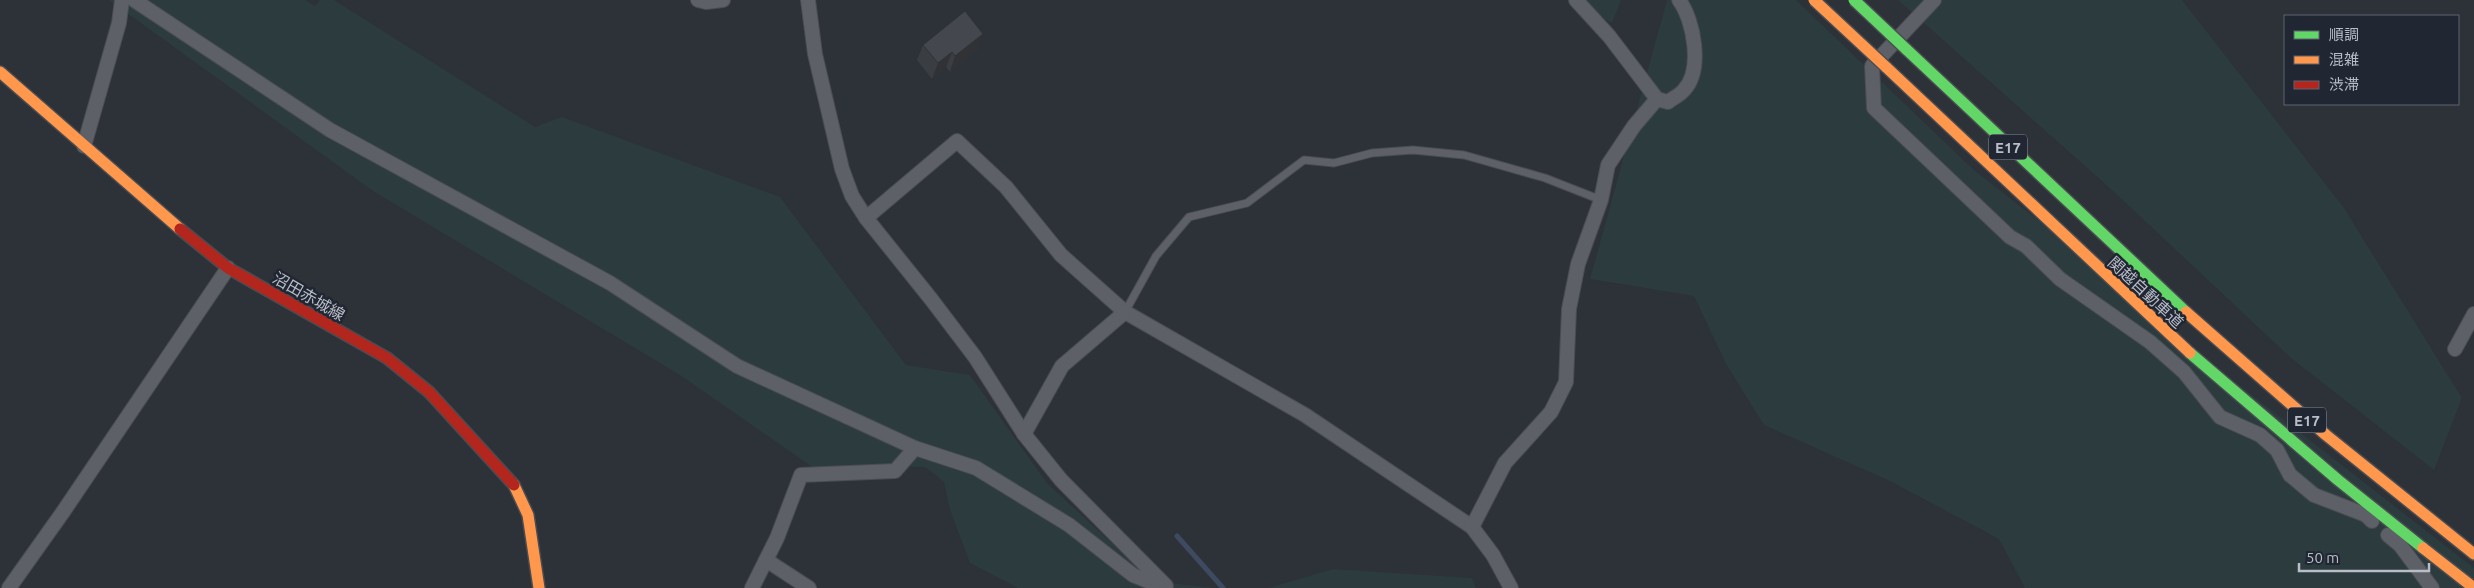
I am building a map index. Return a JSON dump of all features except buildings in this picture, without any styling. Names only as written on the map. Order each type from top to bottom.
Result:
[{"type":"main road","name":"関越自動車道","points":[[1814,0],[2165,332],[2255,411],[2424,550],[2474,588]]},
{"type":"main road","name":"関越自動車道","points":[[1854,0],[2179,308],[2334,443],[2474,554]]},
{"type":"main road","name":"沼田赤城線","points":[[0,72],[152,206],[228,268],[387,358],[429,392],[513,484],[528,515],[539,588]]},
{"type":"street","points":[[84,146],[119,23],[122,0]]},
{"type":"street","points":[[134,0],[330,130],[610,283],[736,366],[915,448],[976,468],[1068,525],[1133,575],[1166,588]]},
{"type":"street","points":[[698,0],[706,2],[723,0]]},
{"type":"street","points":[[808,0],[815,54],[842,169],[852,196],[866,218],[931,298],[975,357],[1024,434],[1061,480],[1166,588]]},
{"type":"street","points":[[1576,0],[1610,36],[1657,99],[1668,102],[1685,90],[1696,62],[1692,32],[1679,0]]},
{"type":"street","points":[[1934,0],[1872,66],[1874,108],[2010,237],[2026,246],[2060,279],[2150,342],[2184,372],[2220,417],[2260,435],[2277,450],[2290,475],[2314,495],[2366,516],[2400,544],[2432,588]]},
{"type":"street","points":[[1472,527],[1505,463],[1551,412],[1566,382],[1569,309],[1576,273],[1601,200],[1608,165],[1634,126],[1657,99]]},
{"type":"street","points":[[866,218],[957,141],[1006,187],[1061,254],[1126,312],[1305,415],[1472,527],[1494,555],[1511,588]]},
{"type":"street","points":[[8,588],[63,512],[228,268]]},
{"type":"street","points":[[1024,434],[1062,366],[1126,312]]},
{"type":"street","points":[[2455,349],[2474,314]]},
{"type":"street","points":[[752,588],[766,560],[801,475],[895,471],[915,448]]},
{"type":"street","points":[[766,560],[809,588]]},
{"type":"lane","points":[[1126,312],[1156,256],[1189,216],[1248,203],[1304,160],[1334,163],[1372,153],[1413,150],[1464,155],[1544,178],[1601,200]]},
{"type":"shaded area","points":[[109,0],[305,0],[315,6],[320,0],[334,0],[535,127],[562,117],[780,197],[906,365],[970,375],[1047,483],[1153,581],[1215,588],[1018,588],[970,563],[950,510],[944,482],[925,467],[873,466],[825,476],[680,375],[373,191]]},
{"type":"shaded area","points":[[1569,0],[1621,0],[1612,23]]},
{"type":"shaded area","points":[[1667,0],[1796,0],[1974,170],[2090,261],[2139,307],[2474,568],[2474,588],[2025,588],[1999,539],[1890,481],[1764,425],[1726,364],[1694,296],[1590,279]]},
{"type":"shaded area","points":[[1898,0],[2182,0],[2344,208],[2462,398],[2434,470],[2291,358],[2112,190]]},
{"type":"shaded area","points":[[1333,569],[1472,578],[1476,588],[1268,588]]},
{"type":"waterway","points":[[1177,536],[1223,588]]},
{"type":"traffic: fast","points":[[1854,0],[1906,49]]},
{"type":"traffic: fast","points":[[1906,49],[2186,312]]},
{"type":"traffic: fast","points":[[2190,353],[2338,480],[2423,548]]},
{"type":"traffic: slow","points":[[1814,0],[1886,67]]},
{"type":"traffic: slow","points":[[1886,67],[2190,353]]},
{"type":"traffic: slow","points":[[0,72],[180,229]]},
{"type":"traffic: slow","points":[[2186,312],[2326,435],[2474,554]]},
{"type":"traffic: slow","points":[[514,485],[528,515],[539,588]]},
{"type":"traffic: slow","points":[[2423,548],[2474,588]]},
{"type":"traffic: jam","points":[[180,229],[228,268],[387,358],[429,392],[514,485]]}]
